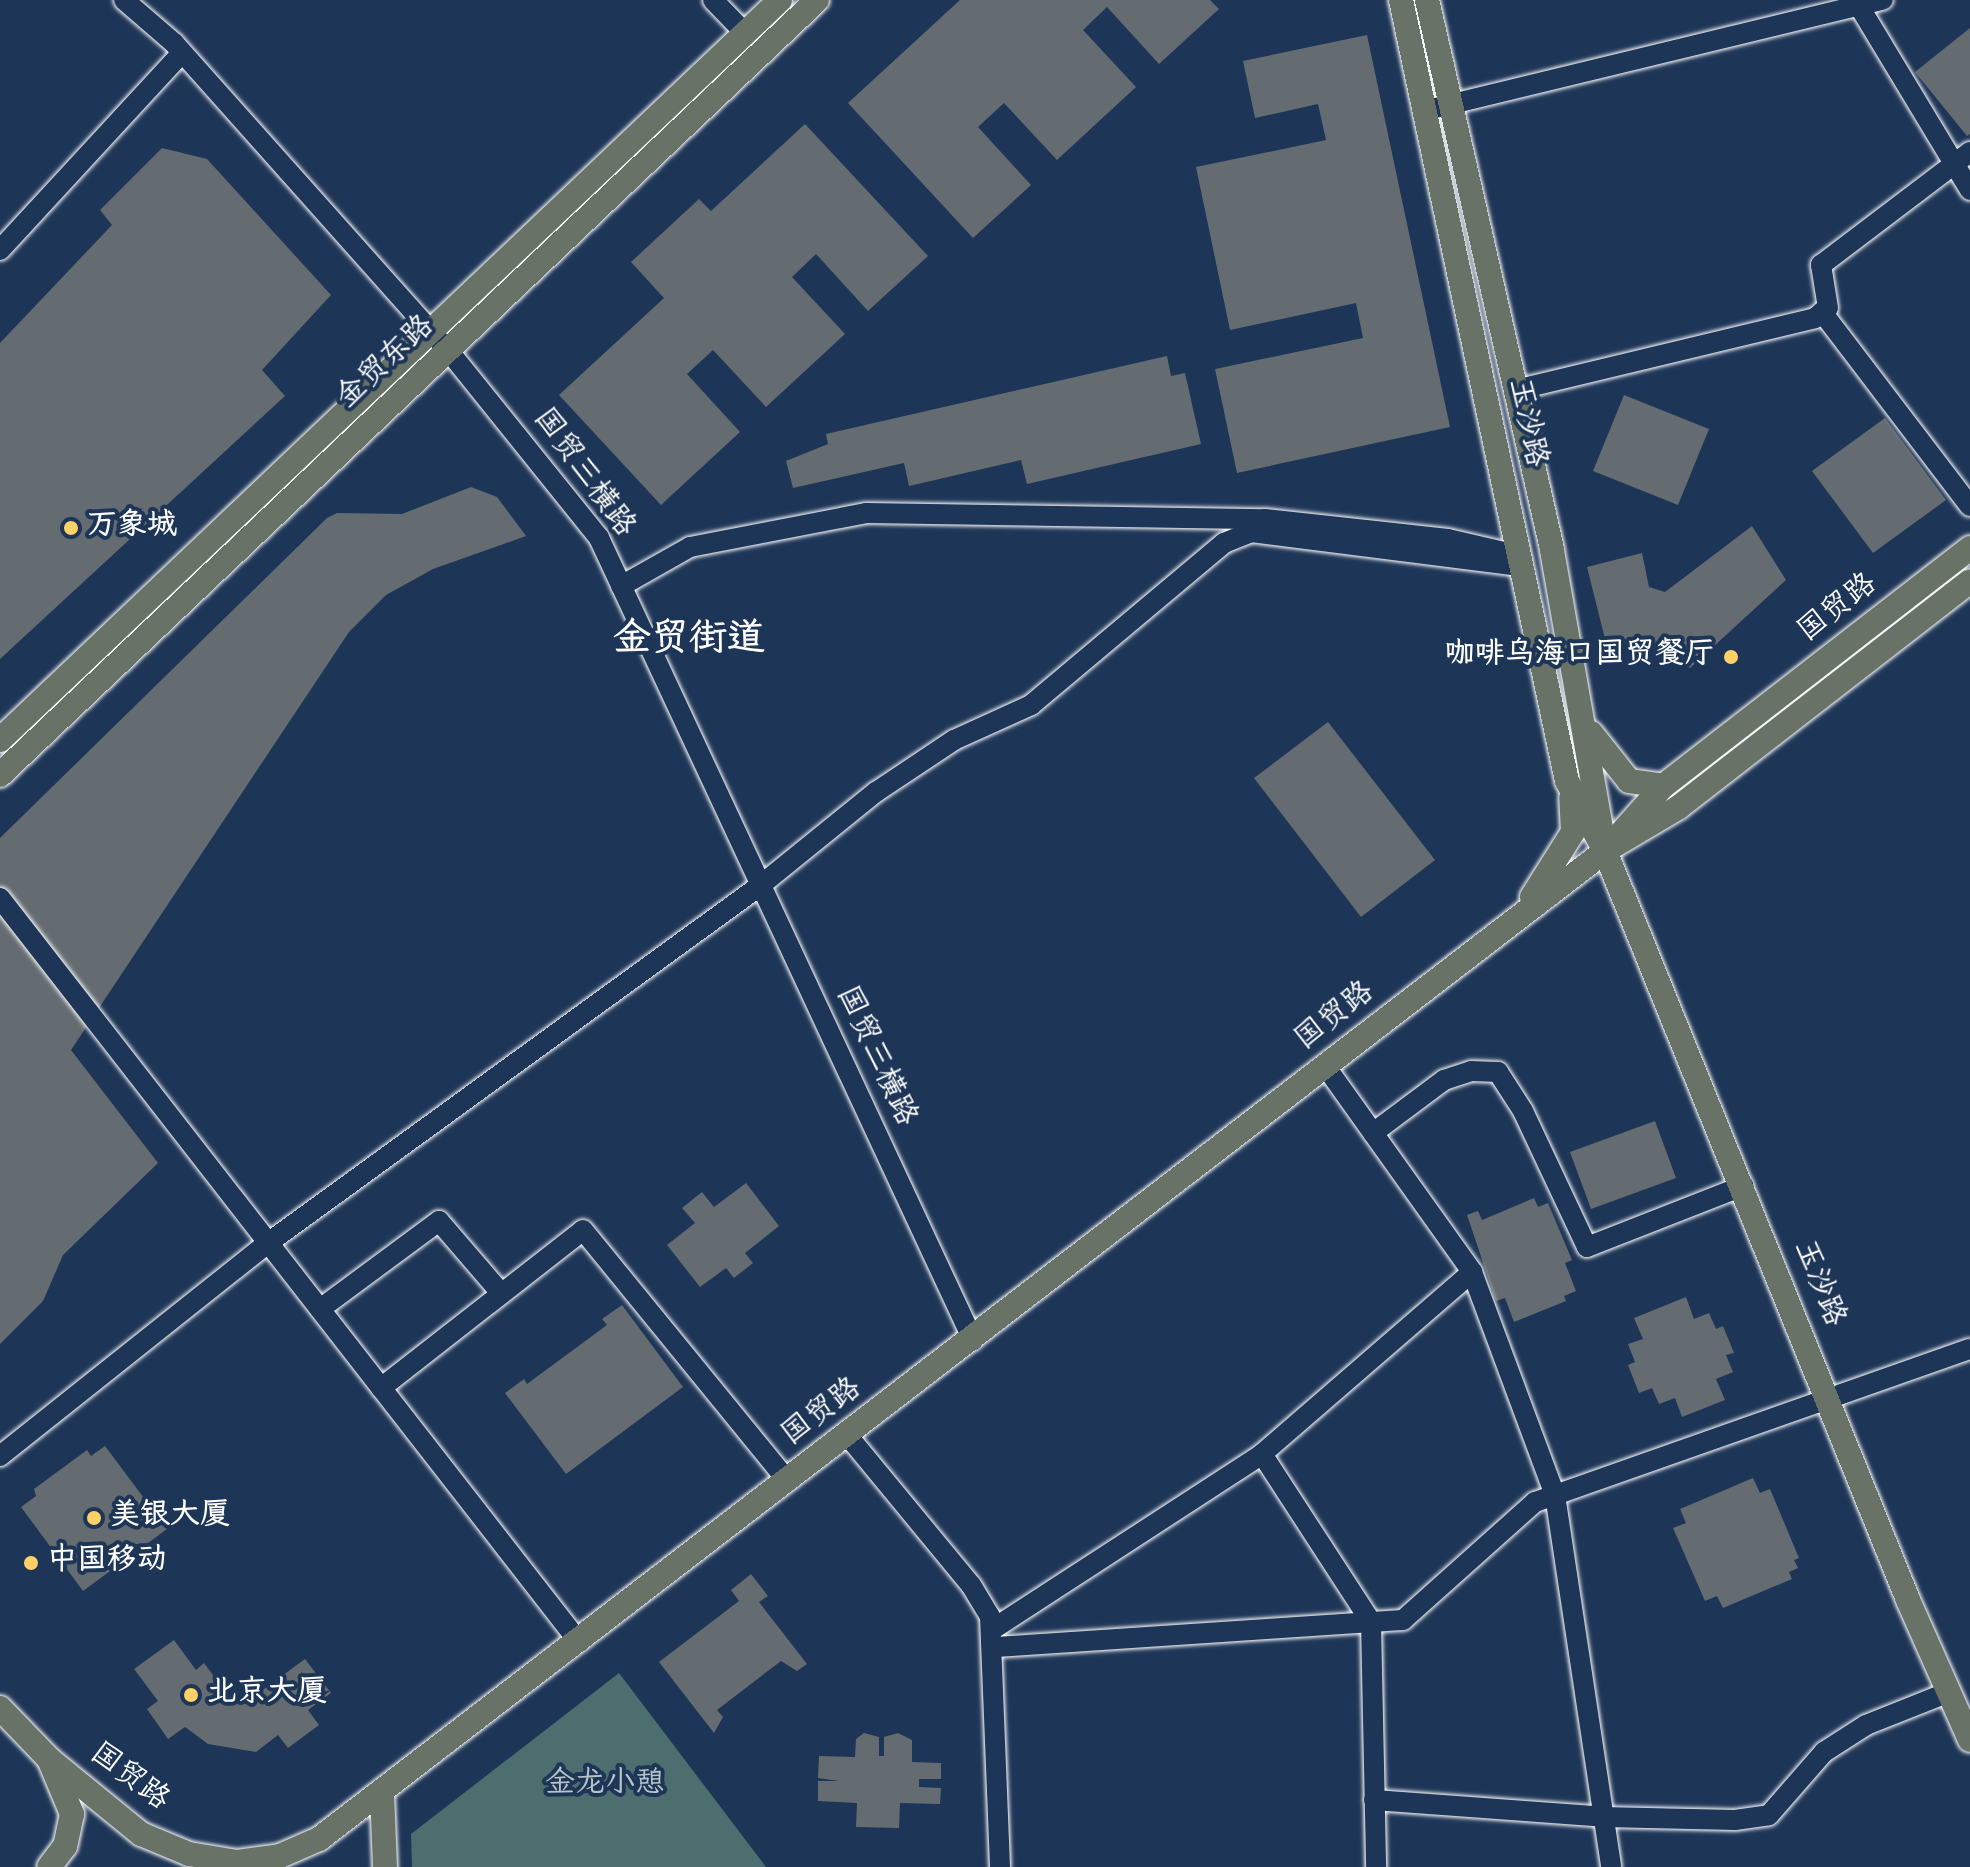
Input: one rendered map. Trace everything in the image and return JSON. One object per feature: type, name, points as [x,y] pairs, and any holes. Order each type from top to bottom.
[{"type":"main road","name":"金贸东路","points":[[0,740],[780,0]]},
{"type":"main road","name":"金贸东路","points":[[0,775],[817,0]]},
{"type":"main road","name":"玉沙路","points":[[1401,0],[1438,107],[1552,549],[1605,851]]},
{"type":"main road","name":"玉沙路","points":[[1427,0],[1438,107],[1521,561],[1567,781],[1628,901],[1828,1399],[1970,1740]]},
{"type":"main road","name":"国贸路","points":[[1605,851],[1663,786],[1970,548]]},
{"type":"main road","name":"国贸路","points":[[49,1759],[141,1834],[189,1854],[237,1862],[280,1856],[319,1839],[973,1340],[1605,851],[1679,807],[1970,581]]},
{"type":"main road","points":[[1583,718],[1617,772],[1639,786],[1663,786]]},
{"type":"main road","points":[[1513,922],[1549,875],[1573,832],[1575,814],[1567,781]]},
{"type":"main road","points":[[1628,901],[1622,874],[1626,858],[1679,807]]},
{"type":"main road","points":[[0,1708],[49,1759],[72,1814],[65,1846],[49,1867]]},
{"type":"main road","points":[[382,1792],[385,1867]]},
{"type":"street","name":"国贸三横路","points":[[124,0],[182,53],[448,350],[599,538],[973,1340]]},
{"type":"street","points":[[713,0],[745,33]]},
{"type":"street","points":[[1438,107],[1883,0]]},
{"type":"street","points":[[1859,6],[1970,190]]},
{"type":"street","points":[[0,250],[182,53]]},
{"type":"street","points":[[1524,388],[1815,318],[1828,308],[1821,265],[1970,152]]},
{"type":"street","points":[[1822,312],[1970,506]]},
{"type":"street","points":[[621,586],[690,547],[866,513],[1265,519],[1448,539],[1521,561]]},
{"type":"street","points":[[0,1456],[268,1243],[761,885],[876,792],[954,740],[1031,705],[1224,543],[1251,532],[1521,561]]},
{"type":"street","points":[[0,898],[579,1642]]},
{"type":"street","points":[[1326,1067],[1472,1272],[1555,1495],[1611,1867]]},
{"type":"street","points":[[1373,1133],[1444,1080],[1471,1071],[1498,1072],[1523,1111],[1587,1247],[1743,1186]]},
{"type":"street","points":[[320,1309],[439,1221],[501,1293]]},
{"type":"street","points":[[381,1388],[583,1230],[788,1481]]},
{"type":"street","points":[[994,1638],[1262,1454],[1472,1272]]},
{"type":"street","points":[[994,1638],[1403,1620],[1535,1502],[1970,1349]]},
{"type":"street","points":[[848,1436],[971,1585],[994,1638],[1000,1867]]},
{"type":"street","points":[[1262,1454],[1371,1622],[1376,1867]]},
{"type":"street","points":[[1374,1800],[1603,1817],[1735,1820],[1769,1815],[1824,1752],[1866,1725],[1949,1692]]},
{"type":"green space","name":"金龙小憩","points":[[619,1673],[766,1867],[412,1867],[411,1834]]},
{"type":"building","points":[[960,0],[1210,0],[1219,9],[1159,64],[1107,7],[1083,30],[1136,87],[1057,160],[1004,103],[978,127],[1031,185],[973,238],[848,103]]},
{"type":"building","points":[[1970,28],[1970,134],[1967,136],[1915,72]]},
{"type":"building","points":[[1367,35],[1450,427],[1237,473],[1215,369],[1363,338],[1356,303],[1230,330],[1196,167],[1326,140],[1318,104],[1255,118],[1243,61]]},
{"type":"building","points":[[805,124],[928,256],[868,311],[816,254],[792,277],[845,334],[766,407],[713,350],[687,374],[740,432],[661,505],[559,395],[664,298],[631,262],[699,199],[711,211]]},
{"type":"building","name":"万象城","points":[[162,148],[207,159],[331,295],[262,370],[285,396],[0,659],[0,343],[112,225],[100,210]]},
{"type":"building","points":[[1167,356],[1171,376],[1185,373],[1201,444],[1027,484],[1021,460],[909,486],[904,463],[793,488],[786,461],[828,444],[826,434]]},
{"type":"building","points":[[1624,395],[1709,429],[1678,505],[1593,471]]},
{"type":"building","points":[[1885,418],[1946,500],[1873,553],[1812,471]]},
{"type":"building","points":[[471,487],[497,497],[526,536],[433,569],[386,595],[349,632],[71,1050],[158,1163],[63,1255],[43,1301],[0,1344],[0,838],[327,518],[337,513],[402,514]]},
{"type":"building","points":[[1752,526],[1786,580],[1690,668],[1662,651],[1605,639],[1587,567],[1642,553],[1649,587],[1665,592]]},
{"type":"building","points":[[1328,722],[1435,860],[1361,917],[1254,778]]},
{"type":"building","points":[[1655,1121],[1676,1178],[1591,1209],[1570,1152]]},
{"type":"building","points":[[746,1183],[779,1226],[745,1253],[753,1263],[734,1278],[726,1268],[700,1287],[667,1245],[695,1223],[682,1208],[702,1192],[714,1207]]},
{"type":"building","points":[[1534,1198],[1538,1207],[1548,1203],[1572,1260],[1565,1263],[1576,1291],[1564,1296],[1566,1301],[1514,1322],[1505,1298],[1496,1301],[1467,1215],[1478,1211],[1482,1220]]},
{"type":"building","points":[[1686,1297],[1694,1319],[1709,1313],[1716,1329],[1723,1326],[1734,1353],[1726,1355],[1733,1372],[1716,1379],[1725,1400],[1682,1417],[1675,1398],[1659,1404],[1652,1388],[1639,1393],[1628,1365],[1635,1362],[1628,1344],[1643,1339],[1634,1318]]},
{"type":"building","points":[[622,1305],[683,1387],[566,1474],[505,1393],[524,1379],[527,1384],[607,1325],[602,1319]]},
{"type":"building","name":"美银大厦","points":[[105,1446],[167,1529],[83,1591],[21,1507],[36,1496],[34,1489],[87,1450],[91,1456]]},
{"type":"building","points":[[1753,1478],[1760,1493],[1770,1489],[1799,1558],[1794,1560],[1798,1568],[1789,1572],[1792,1579],[1723,1608],[1717,1596],[1705,1601],[1673,1528],[1686,1523],[1680,1509]]},
{"type":"building","points":[[751,1574],[768,1596],[759,1602],[807,1664],[797,1671],[781,1661],[717,1710],[723,1717],[714,1733],[659,1662],[739,1601],[731,1590]]},
{"type":"building","name":"北京大厦","points":[[174,1640],[196,1670],[204,1663],[230,1698],[239,1700],[252,1698],[305,1659],[331,1693],[308,1710],[319,1725],[288,1748],[278,1735],[256,1752],[208,1744],[185,1727],[168,1739],[147,1709],[158,1701],[134,1669]]},
{"type":"building","points":[[864,1733],[879,1737],[879,1756],[884,1756],[884,1737],[898,1733],[912,1740],[912,1762],[941,1763],[941,1779],[919,1779],[919,1787],[941,1788],[940,1804],[900,1803],[899,1828],[856,1827],[857,1803],[818,1801],[818,1781],[839,1781],[818,1778],[819,1756],[855,1757],[856,1739]]},
{"type":"place","name":"万象城","points":[[71,528]]},
{"type":"place","name":"咖啡乌海口国贸餐厅","points":[[1731,657]]},
{"type":"place","name":"美银大厦","points":[[94,1518]]},
{"type":"place","name":"中国移动","points":[[31,1563]]},
{"type":"place","name":"北京大厦","points":[[191,1695]]},
{"type":"district","name":"金贸街道","points":[[689,642]]}]
